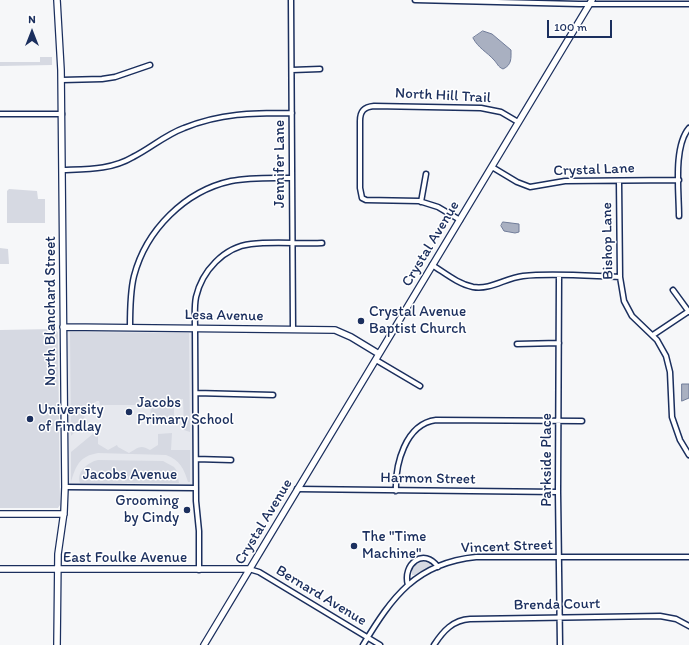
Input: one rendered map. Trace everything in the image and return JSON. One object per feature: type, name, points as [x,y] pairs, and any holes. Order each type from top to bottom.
[{"type":"street","name":"North Blanchard Street","points":[[57,0],[62,80],[65,487],[64,514],[59,544],[57,645]]},
{"type":"street","name":"Jennifer Lane","points":[[291,0],[292,329]]},
{"type":"street","points":[[415,0],[689,4]]},
{"type":"street","name":"Crystal Avenue","points":[[204,645],[590,2]]},
{"type":"street","points":[[62,80],[102,79],[115,77],[150,64]]},
{"type":"street","points":[[292,70],[320,69]]},
{"type":"street","name":"North Hill Trail","points":[[421,202],[366,200],[362,198],[360,188],[360,121],[361,112],[365,108],[391,105],[481,108],[500,112],[518,122]]},
{"type":"street","points":[[62,170],[95,169],[114,166],[135,157],[156,142],[174,132],[221,116],[257,113],[292,113]]},
{"type":"street","points":[[0,114],[62,114]]},
{"type":"street","points":[[679,216],[680,147],[684,135],[689,128]]},
{"type":"street","name":"Crystal Lane","points":[[492,167],[517,182],[530,186],[565,181],[679,180]]},
{"type":"street","points":[[426,174],[421,202],[438,207],[460,220]]},
{"type":"street","points":[[130,327],[131,289],[138,264],[149,240],[171,213],[193,196],[218,184],[244,179],[292,178]]},
{"type":"street","name":"Bishop Lane","points":[[619,181],[620,277],[624,301],[627,309],[635,319],[653,335]]},
{"type":"street","points":[[200,570],[199,531],[196,505],[195,303],[198,291],[206,274],[219,259],[229,252],[245,245],[257,243],[322,243]]},
{"type":"street","points":[[432,266],[461,283],[480,288],[492,286],[514,277],[523,276],[620,277]]},
{"type":"street","name":"Parkside Place","points":[[559,276],[558,492],[560,645]]},
{"type":"street","points":[[673,290],[689,312],[653,335],[663,348],[669,362],[672,417],[680,440],[689,455]]},
{"type":"street","name":"Lesa Avenue","points":[[63,327],[338,330],[379,354]]},
{"type":"street","points":[[517,344],[559,344]]},
{"type":"street","points":[[376,360],[420,386]]},
{"type":"street","points":[[196,393],[272,395]]},
{"type":"street","points":[[396,491],[397,466],[409,440],[415,431],[423,424],[436,420],[582,421]]},
{"type":"street","points":[[196,459],[231,460]]},
{"type":"street","name":"Jacobs Avenue","points":[[65,487],[196,488]]},
{"type":"street","name":"Harmon Street","points":[[297,489],[558,492]]},
{"type":"street","points":[[0,514],[64,514]]},
{"type":"street","name":"Vincent Street","points":[[363,645],[389,605],[408,585],[424,574],[438,567],[458,560],[476,557],[689,557]]},
{"type":"street","points":[[408,585],[406,577],[408,568],[416,560],[429,558],[433,560],[438,567]]},
{"type":"street","name":"East Foulke Avenue","points":[[0,569],[249,569]]},
{"type":"street","name":"Bernard Avenue","points":[[249,569],[259,572],[380,645]]},
{"type":"street","name":"Brenda Court","points":[[434,645],[446,630],[452,625],[465,619],[660,616],[676,619],[689,626]]},
{"type":"shaded area","points":[[40,57],[52,57],[52,65],[0,66],[0,62],[40,62]]},
{"type":"shaded area","points":[[9,189],[37,191],[38,199],[45,199],[45,223],[7,223],[7,191]]},
{"type":"shaded area","points":[[0,248],[8,249],[9,264],[0,264]]},
{"type":"shaded area","name":"Jacobs Primary School","points":[[63,327],[195,328],[196,488],[65,487]]},
{"type":"shaded area","name":"University of Findlay","points":[[54,329],[58,332],[60,505],[58,508],[0,508],[0,330]]},
{"type":"shaded area","points":[[70,332],[189,333],[190,432],[184,430],[183,399],[174,400],[174,424],[162,424],[162,420],[166,420],[166,417],[154,416],[153,419],[150,420],[151,405],[100,405],[99,401],[97,401],[85,408],[84,422],[71,436]]},
{"type":"shaded area","points":[[94,433],[98,436],[98,444],[108,450],[117,445],[129,453],[141,447],[150,450],[158,445],[158,434],[172,433],[171,450],[190,450],[190,482],[188,482],[183,469],[178,462],[166,455],[98,453],[87,456],[80,462],[71,482],[71,452]]},
{"type":"shaded area","points":[[98,460],[163,461],[174,467],[177,471],[179,483],[80,483],[79,479],[81,471],[90,463]]},
{"type":"shaded area","points":[[422,561],[430,563],[431,566],[415,575],[412,575],[412,570],[415,565]]},
{"type":"water","points":[[483,31],[492,34],[511,50],[510,61],[503,69],[480,47],[473,38]]},
{"type":"water","points":[[503,222],[519,224],[519,232],[515,233],[504,231],[501,226]]},
{"type":"water","points":[[682,384],[689,384],[689,398],[682,401]]},
{"type":"place","name":"Crystal Avenue Baptist Church","points":[[361,321]]},
{"type":"place","name":"Jacobs Primary School","points":[[129,412]]},
{"type":"place","name":"University of Findlay","points":[[30,419]]},
{"type":"place","name":"Grooming by Cindy","points":[[187,510]]},
{"type":"place","name":"The \"Time Machine\"","points":[[354,546]]}]
